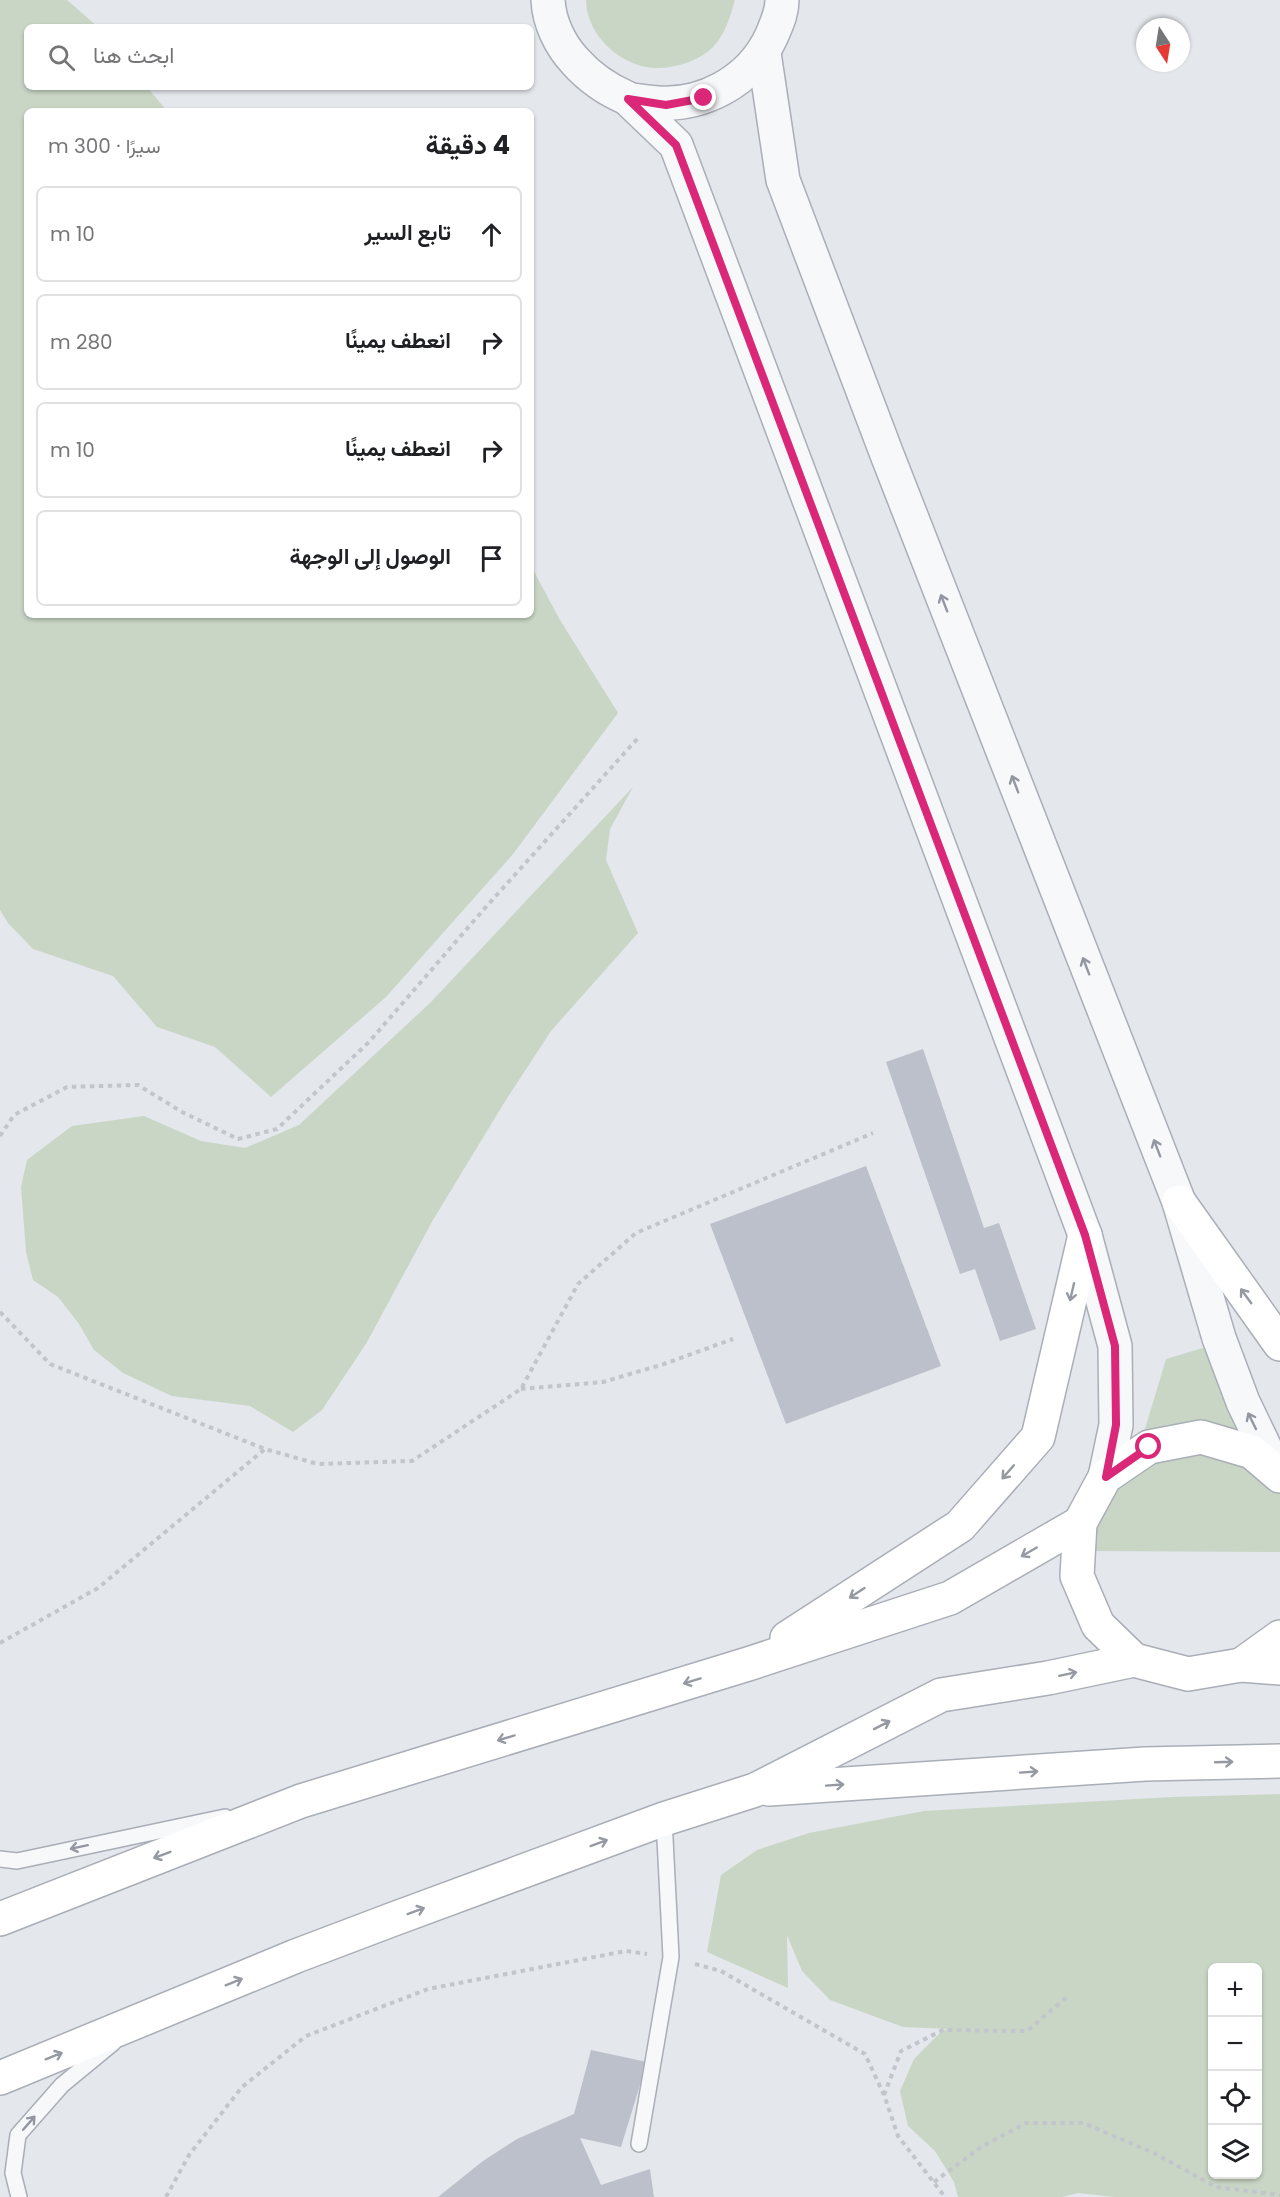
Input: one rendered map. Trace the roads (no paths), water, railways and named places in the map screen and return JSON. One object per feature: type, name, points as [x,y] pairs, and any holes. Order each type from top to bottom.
[{"type":"main road","points":[[1179,1202],[1280,1344]]},
{"type":"main road","points":[[748,1664],[960,1526],[1038,1437],[1085,1235]]},
{"type":"main road","points":[[1134,1660],[1098,1625],[1077,1576],[1080,1523],[1106,1477],[1149,1447],[1201,1437],[1252,1452],[1279,1475]]},
{"type":"main road","points":[[0,1919],[301,1801],[748,1664],[950,1598],[1080,1523]]},
{"type":"main road","points":[[1241,1665],[1280,1637]]},
{"type":"main road","points":[[0,2078],[348,1936],[664,1819],[755,1790],[941,1695],[1048,1678],[1134,1660],[1188,1674],[1241,1665],[1280,1668]]},
{"type":"main road","points":[[755,1790],[1145,1764],[1280,1761]]},
{"type":"street","points":[[548,0],[548,13],[564,50],[592,80],[628,99],[676,145],[1085,1235],[1115,1346],[1116,1425],[1106,1477]]},
{"type":"street","points":[[628,99],[666,105],[704,98],[738,80],[764,53],[782,10],[782,0]]},
{"type":"street","points":[[764,53],[783,180],[881,441],[1179,1202],[1223,1349],[1243,1402],[1279,1475]]},
{"type":"lane","points":[[0,1859],[17,1861],[301,1801]]},
{"type":"lane","points":[[639,2144],[671,1957],[664,1819]]},
{"type":"lane","points":[[19,2197],[14,2173],[18,2135],[62,2085],[140,2021]]}]
